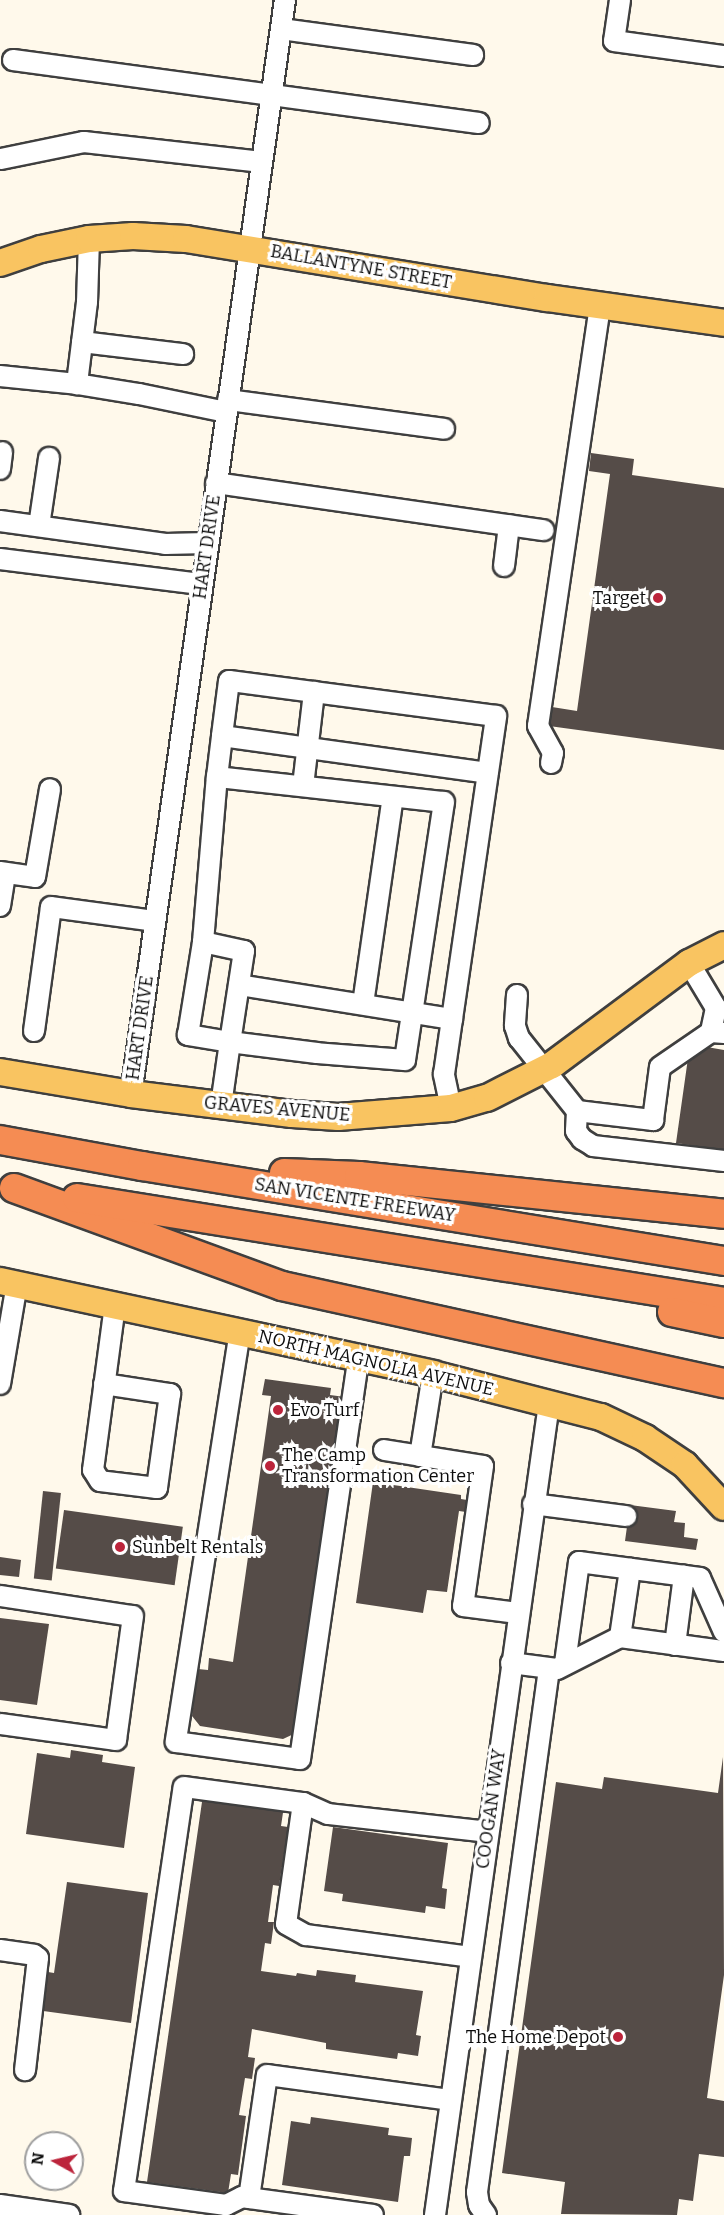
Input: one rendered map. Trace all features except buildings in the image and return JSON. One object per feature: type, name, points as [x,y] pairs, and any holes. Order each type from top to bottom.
[{"type":"highway","name":"SAN VICENTE FREEWAY","points":[[0,1140],[142,1166],[720,1259]]},
{"type":"highway","points":[[142,1166],[359,1176],[724,1214]]},
{"type":"highway","points":[[7,1186],[724,1302]]},
{"type":"highway","points":[[7,1186],[282,1286],[724,1383]]},
{"type":"highway","points":[[366,1244],[724,1323]]},
{"type":"main road","name":"BALLANTYNE STREET","points":[[0,263],[41,249],[89,239],[144,237],[250,248],[547,298],[724,323]]},
{"type":"main road","name":"GRAVES AVENUE","points":[[0,1072],[131,1094],[338,1117],[451,1108],[487,1098],[543,1069],[689,963],[724,945]]},
{"type":"main road","name":"NORTH MAGNOLIA AVENUE","points":[[9,1282],[433,1374],[601,1417],[645,1438],[685,1465],[724,1507]]},
{"type":"street","name":"HART DRIVE","points":[[131,1094],[285,0]]},
{"type":"street","points":[[620,0],[614,41],[724,56]]},
{"type":"street","points":[[280,29],[473,55]]},
{"type":"street","points":[[13,60],[479,123]]},
{"type":"street","points":[[1,159],[84,142],[262,162]]},
{"type":"street","points":[[77,384],[87,302],[89,239]]},
{"type":"street","points":[[551,764],[553,753],[538,726],[600,305]]},
{"type":"street","points":[[82,342],[183,354]]},
{"type":"street","points":[[0,376],[77,384],[227,406],[444,429]]},
{"type":"street","points":[[39,526],[49,459]]},
{"type":"street","points":[[216,483],[544,530]]},
{"type":"street","points":[[0,521],[165,544],[207,543]]},
{"type":"street","points":[[504,566],[509,525]]},
{"type":"street","points":[[0,559],[202,584]]},
{"type":"street","points":[[218,777],[444,802],[405,1060],[317,1053],[188,1035],[203,942],[218,777],[222,736],[230,681],[496,716],[444,1074],[451,1108]]},
{"type":"street","points":[[303,786],[314,692]]},
{"type":"street","points":[[222,736],[487,773]]},
{"type":"street","points":[[0,906],[3,872],[35,877],[50,789]]},
{"type":"street","points":[[363,1005],[393,796]]},
{"type":"street","points":[[34,1030],[51,906],[156,921]]},
{"type":"street","points":[[203,942],[244,951],[221,1105]]},
{"type":"street","points":[[577,1111],[653,1120],[660,1067],[718,1033],[716,1008],[689,963]]},
{"type":"street","points":[[239,985],[452,1019]]},
{"type":"street","points":[[517,995],[515,1026],[519,1038],[577,1111],[576,1131],[582,1139],[593,1146],[724,1161]]},
{"type":"street","points":[[0,1382],[9,1282]]},
{"type":"street","points":[[104,1384],[170,1394],[157,1488],[100,1481],[93,1470],[104,1384],[115,1305]]},
{"type":"street","points":[[240,1331],[176,1742],[300,1760],[359,1358]]},
{"type":"street","points":[[420,1456],[433,1374]]},
{"type":"street","name":"COOGAN WAY","points":[[435,2215],[533,1504],[549,1404]]},
{"type":"street","points":[[384,1450],[483,1466],[463,1606],[518,1614]]},
{"type":"street","points":[[533,1504],[626,1516]]},
{"type":"street","points":[[486,2215],[479,2205],[477,2192],[557,1666],[579,1562],[700,1578],[724,1632]]},
{"type":"street","points":[[620,1637],[630,1569]]},
{"type":"street","points":[[675,1645],[684,1576]]},
{"type":"street","points":[[0,1596],[133,1616],[116,1740],[0,1724]]},
{"type":"street","points":[[511,1663],[557,1666],[620,1637],[724,1652]]},
{"type":"street","points":[[373,2215],[243,2197],[226,2205],[124,2191],[184,1787],[303,1803],[328,1814],[488,1832]]},
{"type":"street","points":[[303,1803],[286,1924],[306,1935],[470,1957]]},
{"type":"street","points":[[0,1950],[34,1954],[38,1958],[25,2070]]},
{"type":"street","points":[[249,2198],[267,2075],[450,2100]]},
{"type":"street","points":[[0,2205],[69,2215]]},
{"type":"place","name":"Target","points":[[658,598]]},
{"type":"place","name":"Evo Turf","points":[[278,1410]]},
{"type":"place","name":"The Camp Transformation Center","points":[[270,1466]]},
{"type":"place","name":"Sunbelt Rentals","points":[[120,1547]]},
{"type":"place","name":"The Home Depot","points":[[618,2037]]}]
